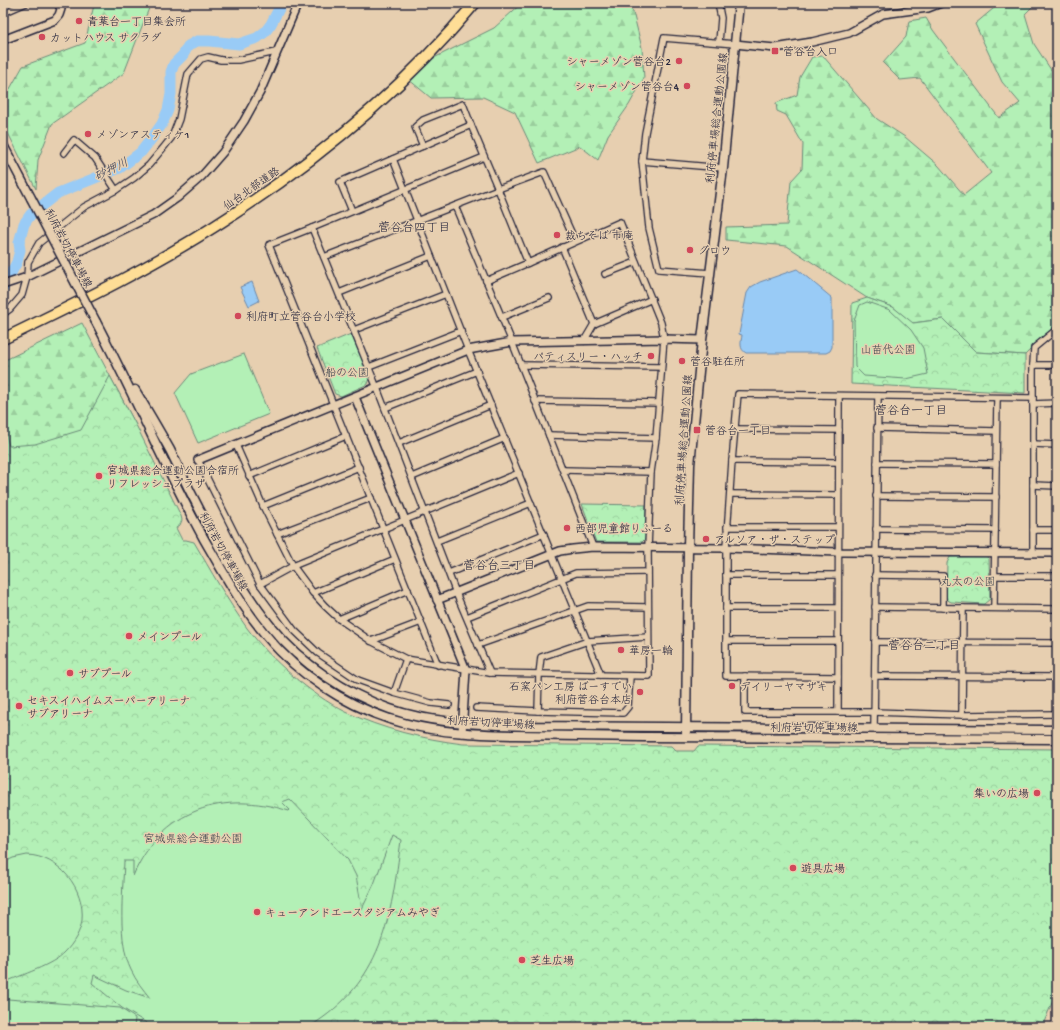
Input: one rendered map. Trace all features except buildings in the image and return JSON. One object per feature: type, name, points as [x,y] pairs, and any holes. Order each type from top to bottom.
[{"type":"highway","name":"仙台北部道路","points":[[3,339],[71,307],[185,245],[229,218],[276,186],[355,124],[438,44],[475,3]]},
{"type":"main road","name":"利府停車場総合運動公園線","points":[[686,737],[690,465],[702,340],[739,3]]},
{"type":"main road","name":"利府岩切停車場線","points":[[3,145],[116,361],[190,514],[228,583],[244,608],[264,634],[303,672],[332,693],[381,717],[408,725],[462,733],[575,736],[1057,739]]},
{"type":"main road","name":"利府岩切停車場線","points":[[116,361],[130,380],[170,451],[234,573],[260,612],[281,638],[313,668],[360,697],[391,710],[430,719],[462,724],[524,726],[1057,730]]},
{"type":"street","points":[[3,13],[26,3]]},
{"type":"street","points":[[3,40],[55,20],[59,15],[60,9],[58,3]]},
{"type":"street","points":[[3,285],[24,278],[152,215],[176,198],[202,176],[223,152],[244,122],[260,92],[298,3]]},
{"type":"street","points":[[718,3],[720,18],[719,42]]},
{"type":"street","points":[[710,273],[659,268],[649,228],[642,161],[645,133],[664,38],[775,48],[812,42],[849,33],[884,14],[928,8],[941,3]]},
{"type":"street","points":[[3,314],[10,309],[22,295],[28,262],[39,243],[84,207],[116,190],[149,165],[172,137],[179,119],[188,74],[201,58],[208,57],[221,60],[238,60],[276,52]]},
{"type":"street","points":[[423,146],[415,127],[423,120],[463,104],[528,263]]},
{"type":"street","points":[[352,211],[340,182],[471,125]]},
{"type":"street","points":[[64,153],[74,140],[95,158],[116,190]]},
{"type":"street","points":[[438,665],[269,245],[484,157]]},
{"type":"street","points":[[393,159],[468,350],[601,675]]},
{"type":"street","points":[[642,161],[722,168]]},
{"type":"street","points":[[324,257],[544,172],[575,241]]},
{"type":"street","points":[[455,206],[564,470],[593,547]]},
{"type":"street","points":[[236,445],[263,506],[293,566],[313,593],[339,619],[371,641],[406,659],[466,670],[490,673],[649,676],[648,548],[651,472],[656,438],[664,339],[661,323],[652,299],[620,222],[486,281]]},
{"type":"street","points":[[312,228],[369,367],[456,593],[490,673]]},
{"type":"street","points":[[562,247],[594,324]]},
{"type":"street","points":[[339,293],[431,256]]},
{"type":"street","points":[[605,274],[636,262]]},
{"type":"street","points":[[354,330],[446,294]]},
{"type":"street","points":[[502,317],[549,298]]},
{"type":"street","points":[[584,341],[594,324],[652,299]]},
{"type":"street","points":[[1033,553],[1034,348],[1057,329]]},
{"type":"street","points":[[369,367],[461,331]]},
{"type":"street","points":[[449,705],[430,703],[394,693],[358,680],[318,653],[294,630],[260,584],[198,460],[468,350],[512,342],[664,339],[702,340]]},
{"type":"street","points":[[521,365],[662,367]]},
{"type":"street","points":[[1033,365],[1057,365]]},
{"type":"street","points":[[385,408],[477,371]]},
{"type":"street","points":[[838,677],[726,676],[726,548],[738,394],[997,398],[1057,403]]},
{"type":"street","points":[[838,712],[839,396]]},
{"type":"street","points":[[874,729],[878,396]]},
{"type":"street","points":[[355,397],[466,670],[462,733]]},
{"type":"street","points":[[994,608],[997,398]]},
{"type":"street","points":[[535,401],[659,403]]},
{"type":"street","points":[[398,443],[491,405]]},
{"type":"street","points":[[877,428],[996,431]]},
{"type":"street","points":[[735,429],[839,430]]},
{"type":"street","points":[[549,435],[656,438]]},
{"type":"street","points":[[249,476],[346,436]]},
{"type":"street","points":[[412,477],[505,438]]},
{"type":"street","points":[[1033,444],[1057,445]]},
{"type":"street","points":[[732,461],[838,462]]},
{"type":"street","points":[[877,463],[996,464]]},
{"type":"street","points":[[263,506],[359,467]]},
{"type":"street","points":[[564,470],[651,472]]},
{"type":"street","points":[[260,584],[293,566],[404,519],[519,473]]},
{"type":"street","points":[[1033,485],[1057,486]]},
{"type":"street","points":[[730,494],[838,495]]},
{"type":"street","points":[[876,496],[996,497]]},
{"type":"street","points":[[277,534],[371,498]]},
{"type":"street","points":[[437,541],[531,503]]},
{"type":"street","points":[[727,527],[838,527]]},
{"type":"street","points":[[876,529],[995,530]]},
{"type":"street","points":[[1033,530],[1057,530]]},
{"type":"street","points":[[449,572],[544,534]]},
{"type":"street","points":[[437,600],[552,554],[573,549],[593,547],[726,548],[838,552],[1057,553]]},
{"type":"street","points":[[313,593],[395,559]]},
{"type":"street","points":[[467,617],[562,577],[576,573],[648,572]]},
{"type":"street","points":[[726,575],[838,575]]},
{"type":"street","points":[[875,575],[943,576],[943,608]]},
{"type":"street","points":[[994,576],[1057,576]]},
{"type":"street","points":[[339,619],[408,590]]},
{"type":"street","points":[[478,645],[588,606],[648,607]]},
{"type":"street","points":[[875,607],[1057,609]]},
{"type":"street","points":[[726,608],[838,608]]},
{"type":"street","points":[[962,715],[963,608]]},
{"type":"street","points":[[371,641],[420,622]]},
{"type":"street","points":[[538,711],[541,658],[588,641],[648,637]]},
{"type":"street","points":[[726,641],[838,641]]},
{"type":"street","points":[[875,642],[1057,643]]},
{"type":"street","points":[[394,693],[406,659]]},
{"type":"street","points":[[476,708],[623,713],[628,707],[630,676]]},
{"type":"street","points":[[745,676],[745,712],[874,712],[962,715],[1057,714]]},
{"type":"street","points":[[875,676],[1057,677]]},
{"type":"green space","points":[[96,3],[151,3],[124,73],[52,124],[38,160],[36,189],[3,123],[3,101],[23,66],[85,43],[94,5]]},
{"type":"green space","points":[[522,3],[627,3],[633,12],[642,48],[644,78],[629,105],[608,135],[598,160],[580,146],[539,163],[515,112],[483,97],[431,98],[402,74],[494,28]]},
{"type":"green space","points":[[1000,3],[1036,3],[1025,14],[1034,44],[1057,79],[1057,324],[1025,355],[976,352],[943,319],[912,323],[893,307],[867,298],[787,246],[726,240],[726,227],[787,225],[791,181],[802,169],[803,144],[786,115],[777,111],[776,103],[797,95],[800,77],[812,57],[823,56],[877,119],[905,137],[938,165],[964,195],[991,173],[920,78],[900,80],[883,63],[906,37],[909,21],[926,18],[933,30],[999,118],[1020,103],[1002,82],[975,24]]},
{"type":"green space","name":"山苗代公園","points":[[867,298],[893,307],[913,323],[943,319],[976,352],[1025,355],[1025,393],[851,384],[852,303]]},
{"type":"green space","points":[[867,302],[890,310],[911,330],[923,348],[928,374],[906,379],[864,376],[855,367],[854,321],[860,305]]},
{"type":"green space","points":[[82,323],[136,425],[3,483],[3,361]]},
{"type":"green space","name":"船の公園","points":[[351,334],[370,378],[368,384],[341,396],[335,394],[317,348]]},
{"type":"green space","points":[[244,354],[269,414],[198,443],[175,393],[191,374]]},
{"type":"green space","name":"宮城県総合運動公園","points":[[110,376],[181,516],[182,520],[180,525],[176,528],[182,540],[194,542],[219,585],[247,628],[279,664],[305,686],[332,705],[360,718],[403,732],[463,744],[671,746],[676,751],[694,751],[698,746],[1057,749],[1057,991],[1042,1027],[3,1027],[3,422],[9,446],[35,444],[81,430]]},
{"type":"green space","points":[[582,504],[646,505],[645,539],[642,542],[596,542]]},
{"type":"green space","name":"丸太の公園","points":[[985,556],[989,558],[990,599],[984,604],[951,602],[946,599],[947,563],[950,557]]},
{"type":"green space","name":"キューアンドエースタジアムみやぎ","points":[[290,799],[348,860],[356,876],[362,909],[374,884],[392,835],[401,840],[393,896],[387,922],[379,946],[368,969],[353,990],[334,1009],[309,1027],[153,1027],[122,1008],[92,983],[94,975],[126,990],[150,998],[131,970],[124,946],[122,931],[122,902],[124,861],[133,861],[133,876],[145,853],[160,835],[178,820],[197,810],[218,805],[241,803],[265,805],[289,811],[290,810],[282,802]]},
{"type":"green space","points":[[27,855],[50,861],[68,876],[79,896],[82,908],[82,920],[74,941],[60,957],[3,983],[3,863],[13,858]]},
{"type":"green space","points":[[8,999],[120,1008],[135,1018],[134,1027],[3,1027],[3,1001]]},
{"type":"green space","points":[[398,1020],[399,1027],[334,1027]]},
{"type":"water","points":[[797,269],[832,298],[832,347],[830,351],[826,353],[746,353],[741,347],[742,335],[739,334],[747,293],[751,287],[760,282]]},
{"type":"water","points":[[252,282],[259,301],[249,306],[240,287]]},
{"type":"waterway","name":"砂押川","points":[[3,288],[17,262],[20,250],[19,243],[24,224],[31,214],[58,193],[120,168],[141,152],[152,138],[162,124],[168,110],[171,94],[171,72],[174,64],[183,55],[188,46],[197,41],[239,44],[257,38],[265,32],[271,24],[282,3]]},
{"type":"place","name":"青葉台一丁目集会所","points":[[79,21]]},
{"type":"place","name":"カットハウス サクラダ","points":[[42,37]]},
{"type":"place","name":"菅谷台入口","points":[[775,51]]},
{"type":"place","name":"シャーメゾン菅谷台2","points":[[679,61]]},
{"type":"place","name":"シャーメゾン菅谷台4","points":[[687,86]]},
{"type":"place","name":"メゾンアスティケ1","points":[[88,134]]},
{"type":"place","name":"裁ちそば 市庵","points":[[557,235]]},
{"type":"place","name":"グロウ","points":[[690,250]]},
{"type":"place","name":"利府町立菅谷台小学校","points":[[238,316]]},
{"type":"place","name":"パティスリー・ハッチ","points":[[651,356]]},
{"type":"place","name":"菅谷駐在所","points":[[682,361]]},
{"type":"place","name":"菅谷台一丁目","points":[[697,430]]},
{"type":"place","name":"宮城県総合運動公園合宿所 リフレッシュプラザ","points":[[99,476]]},
{"type":"place","name":"西部児童館りふーる","points":[[567,528]]},
{"type":"place","name":"アルソア・ザ・ステップ","points":[[706,539]]},
{"type":"place","name":"メインプール","points":[[129,636]]},
{"type":"place","name":"華房一輪","points":[[621,650]]},
{"type":"place","name":"サブプール","points":[[70,673]]},
{"type":"place","name":"デイリーヤマザキ","points":[[732,686]]},
{"type":"place","name":"石窯パン工房 ばーすでい 利府菅谷台本店","points":[[640,692]]},
{"type":"place","name":"セキスイハイムスーパーアリーナ サブアリーナ","points":[[19,706]]},
{"type":"place","name":"集いの広場","points":[[1037,793]]},
{"type":"place","name":"遊具広場","points":[[793,868]]},
{"type":"place","name":"キューアンドエースタジアムみやぎ","points":[[257,912]]},
{"type":"place","name":"芝生広場","points":[[522,960]]},
{"type":"district","name":"菅谷台四丁目","points":[[414,227]]},
{"type":"district","name":"菅谷台一丁目","points":[[911,410]]},
{"type":"district","name":"菅谷台三丁目","points":[[499,565]]},
{"type":"district","name":"菅谷台二丁目","points":[[924,645]]}]
